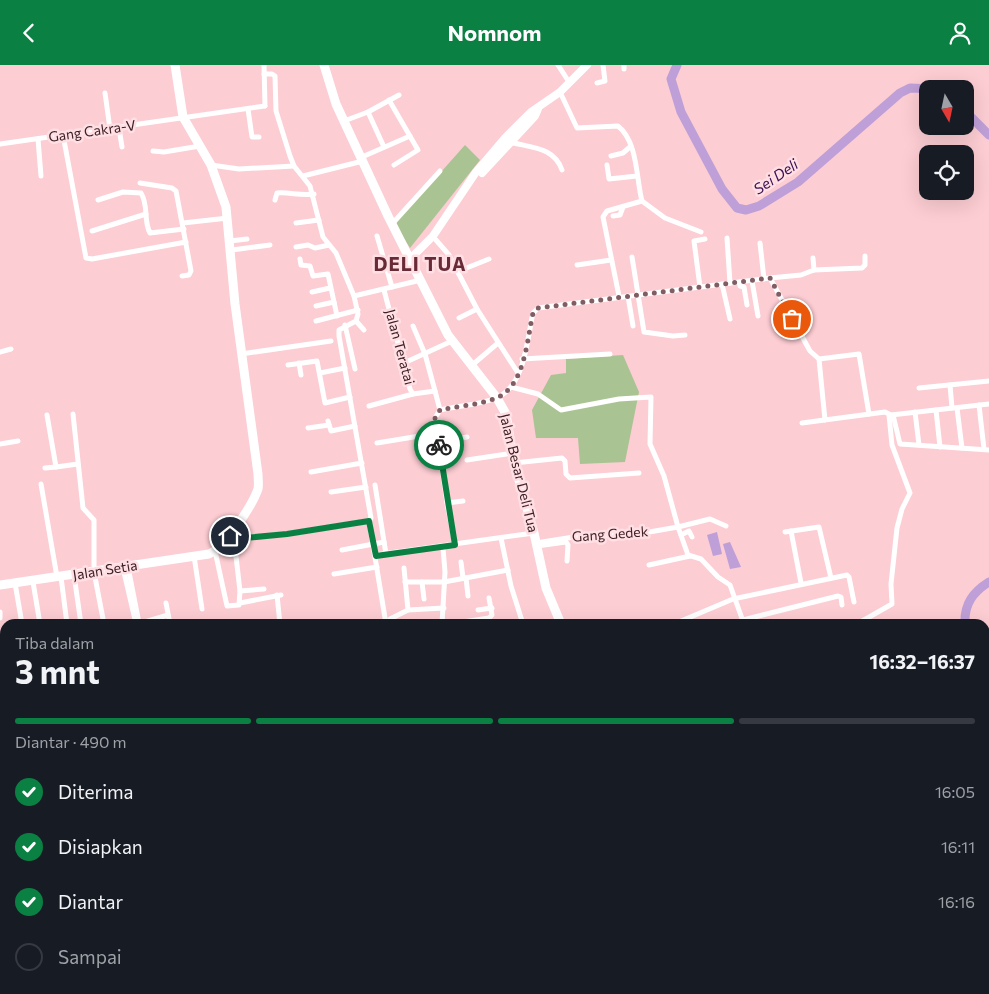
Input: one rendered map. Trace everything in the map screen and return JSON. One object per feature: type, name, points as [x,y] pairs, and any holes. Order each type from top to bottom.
[{"type":"main road","points":[[175,65],[184,117],[211,165],[221,188],[228,218],[241,354],[258,485],[232,537],[212,552]]},
{"type":"main road","name":"Jalan Besar Deli Tua","points":[[324,65],[330,91],[392,224],[452,341],[497,398],[509,424],[514,463],[534,533],[547,593],[559,619]]},
{"type":"main road","points":[[412,261],[433,236],[486,159],[531,112],[538,109],[560,92],[587,65]]},
{"type":"main road","points":[[412,261],[436,241],[480,176],[535,116],[538,109]]},
{"type":"main road","name":"Jalan Setia","points":[[0,585],[126,568],[194,557],[212,552]]},
{"type":"street","points":[[264,65],[265,107],[276,111]]},
{"type":"street","points":[[558,65],[569,82]]},
{"type":"street","points":[[597,83],[605,81],[603,65]]},
{"type":"street","points":[[264,74],[275,76],[276,111],[294,166],[303,176],[314,194],[323,237],[340,262],[354,296],[358,310],[356,321]]},
{"type":"street","points":[[560,92],[578,128],[618,126],[626,135],[631,146],[642,201],[665,218],[701,232]]},
{"type":"street","points":[[105,93],[110,129]]},
{"type":"street","points":[[344,121],[368,112],[398,95]]},
{"type":"street","points":[[389,100],[418,151],[394,165]]},
{"type":"street","name":"Gang Cakra-V","points":[[0,144],[265,107]]},
{"type":"street","points":[[248,109],[252,137],[259,137]]},
{"type":"street","points":[[368,112],[384,147]]},
{"type":"street","points":[[119,127],[122,147]]},
{"type":"street","points":[[63,135],[86,258],[92,259],[186,242]]},
{"type":"street","points":[[303,176],[363,159],[384,147],[410,136]]},
{"type":"street","points":[[38,139],[41,176]]},
{"type":"street","points":[[510,143],[553,154],[558,159],[562,170]]},
{"type":"street","points":[[153,151],[164,152],[200,146]]},
{"type":"street","points":[[611,156],[623,153],[631,146]]},
{"type":"street","points":[[211,165],[239,169],[294,166]]},
{"type":"street","points":[[607,165],[610,179],[637,176]]},
{"type":"street","points":[[392,224],[440,171]]},
{"type":"street","points":[[140,183],[174,189],[184,226],[191,273],[182,276]]},
{"type":"street","points":[[275,200],[277,193],[290,192],[300,196],[314,194]]},
{"type":"street","points":[[98,200],[123,193],[141,193],[147,211],[146,215],[150,233],[228,218]]},
{"type":"street","points":[[619,296],[604,215],[607,211],[642,201]]},
{"type":"street","points":[[613,216],[620,215],[623,207]]},
{"type":"street","points":[[92,231],[146,215]]},
{"type":"street","points":[[296,223],[319,220]]},
{"type":"street","points":[[376,235],[392,287]]},
{"type":"street","points":[[727,238],[730,283]]},
{"type":"street","points":[[231,246],[247,239]]},
{"type":"street","points":[[700,287],[694,241],[706,239]]},
{"type":"street","points":[[436,241],[446,250],[459,271],[476,309],[518,373]]},
{"type":"street","points":[[760,243],[767,279],[810,351],[819,359],[825,420]]},
{"type":"street","points":[[231,246],[270,245]]},
{"type":"street","points":[[296,247],[307,245],[315,248],[329,245]]},
{"type":"street","points":[[440,410],[497,398],[512,387],[522,359],[533,313],[538,308],[619,296],[801,275],[814,270],[862,268],[865,265],[865,256]]},
{"type":"street","points":[[632,257],[645,333],[673,336],[685,335]]},
{"type":"street","points":[[813,258],[814,270]]},
{"type":"street","points":[[300,259],[301,265],[310,265],[313,276],[328,274],[337,316]]},
{"type":"street","points":[[459,271],[488,259]]},
{"type":"street","points":[[577,265],[611,260]]},
{"type":"street","points":[[334,263],[340,262]]},
{"type":"street","points":[[354,296],[421,280]]},
{"type":"street","points":[[752,281],[758,315]]},
{"type":"street","points":[[740,282],[740,286],[744,287],[747,305]]},
{"type":"street","points":[[722,284],[730,319]]},
{"type":"street","points":[[312,292],[330,288]]},
{"type":"street","name":"Jalan Teratai","points":[[384,290],[404,363],[408,385],[413,394],[435,391],[440,410],[435,418],[455,545]]},
{"type":"street","points":[[628,296],[633,326]]},
{"type":"street","points":[[316,306],[334,302]]},
{"type":"street","points":[[459,318],[476,309]]},
{"type":"street","points":[[316,321],[358,310]]},
{"type":"street","points":[[356,321],[345,325],[338,334],[356,427],[373,544],[387,619]]},
{"type":"street","points":[[356,321],[364,330]]},
{"type":"street","points":[[345,325],[355,369]]},
{"type":"street","points":[[413,327],[425,354],[435,391]]},
{"type":"street","points":[[241,354],[331,341]]},
{"type":"street","points":[[404,363],[452,341]]},
{"type":"street","points":[[471,366],[498,343]]},
{"type":"street","points":[[0,352],[11,349]]},
{"type":"street","points":[[522,359],[546,360],[610,354]]},
{"type":"street","points":[[819,359],[859,354],[869,414]]},
{"type":"street","points":[[288,365],[317,361],[325,403],[350,397]]},
{"type":"street","points":[[299,363],[301,375]]},
{"type":"street","points":[[320,373],[345,368]]},
{"type":"street","points":[[919,388],[989,381]]},
{"type":"street","points":[[950,385],[962,448]]},
{"type":"street","points":[[512,387],[538,394],[561,410],[619,399],[651,397],[650,444],[664,476],[685,551],[690,556]]},
{"type":"street","points":[[369,406],[413,394]]},
{"type":"street","points":[[802,423],[885,412],[891,415],[989,404]]},
{"type":"street","points":[[891,415],[898,443],[987,449],[978,405]]},
{"type":"street","points":[[936,410],[940,447]]},
{"type":"street","points":[[915,412],[919,445]]},
{"type":"street","points":[[73,414],[84,507],[94,520],[94,572],[103,619]]},
{"type":"street","points":[[47,415],[56,467]]},
{"type":"street","points":[[866,619],[892,604],[891,584],[897,527],[902,509],[910,493],[892,445],[891,415]]},
{"type":"street","points":[[308,428],[329,423],[332,431],[356,427]]},
{"type":"street","points":[[377,443],[438,433]]},
{"type":"street","points":[[439,442],[467,437]]},
{"type":"street","points":[[0,443],[18,441]]},
{"type":"street","points":[[467,460],[513,453]]},
{"type":"street","points":[[514,463],[562,458],[565,461],[566,474],[570,478],[639,473]]},
{"type":"street","points":[[311,471],[362,463]]},
{"type":"street","points":[[45,468],[78,464]]},
{"type":"street","points":[[41,484],[66,619]]},
{"type":"street","points":[[375,485],[386,554]]},
{"type":"street","points":[[331,492],[366,487]]},
{"type":"street","points":[[447,503],[463,501]]},
{"type":"street","points":[[240,603],[232,537],[287,534],[380,516]]},
{"type":"street","name":"Gang Gedek","points":[[537,545],[575,536],[632,535],[710,519],[726,526]]},
{"type":"street","points":[[800,583],[788,531],[819,527],[831,577]]},
{"type":"street","points":[[682,535],[690,531],[692,537]]},
{"type":"street","points":[[375,555],[534,533]]},
{"type":"street","points":[[501,538],[521,619]]},
{"type":"street","points":[[342,550],[384,542]]},
{"type":"street","points":[[537,545],[566,543],[568,545],[568,561]]},
{"type":"street","points":[[443,547],[443,619]]},
{"type":"street","points":[[212,552],[226,606],[237,606],[240,603],[279,595],[280,619]]},
{"type":"street","points":[[649,565],[690,556],[701,559],[718,577],[730,585],[733,599],[741,619]]},
{"type":"street","points":[[194,557],[202,609]]},
{"type":"street","points":[[461,562],[468,596]]},
{"type":"street","points":[[334,574],[377,567]]},
{"type":"street","points":[[126,568],[136,619]]},
{"type":"street","points":[[404,568],[408,610]]},
{"type":"street","points":[[405,582],[444,581],[508,571]]},
{"type":"street","points":[[74,575],[80,619]]},
{"type":"street","points":[[686,619],[733,599],[800,583],[848,575],[854,602]]},
{"type":"street","points":[[33,582],[39,619]]},
{"type":"street","points":[[422,582],[424,599]]},
{"type":"street","points":[[15,583],[21,619]]},
{"type":"street","points":[[240,591],[264,589]]},
{"type":"street","points":[[757,619],[838,596],[841,597],[842,605]]},
{"type":"street","points":[[482,619],[489,618],[492,615],[489,598]]},
{"type":"street","points":[[166,603],[169,619]]},
{"type":"street","points":[[391,619],[408,610],[444,608]]},
{"type":"street","points":[[478,611],[492,608]]},
{"type":"street","points":[[0,613],[0,618]]},
{"type":"street","points":[[154,619],[168,615]]},
{"type":"green space","points":[[465,145],[480,160],[410,248],[395,224]]},
{"type":"green space","points":[[623,355],[639,392],[625,462],[580,464],[578,438],[536,438],[532,410],[551,375],[566,373],[566,359]]},
{"type":"shaded area","points":[[717,532],[722,554],[713,556],[707,535]]},
{"type":"shaded area","points":[[730,542],[741,567],[730,569],[723,544]]},
{"type":"waterway","name":"Sei Deli","points":[[677,65],[671,79],[681,112],[722,189],[737,208],[746,210],[759,206],[798,182],[900,93],[910,88],[919,88]]},
{"type":"waterway","name":"Sei Deli","points":[[974,120],[989,135]]},
{"type":"waterway","name":"Sei Deli","points":[[965,619],[966,610],[974,594],[989,582]]},
{"type":"way so far","points":[[439,445],[435,418],[440,410],[497,398],[512,387],[522,359],[533,313],[538,308],[546,305],[770,278],[792,319]]},
{"type":"district","name":"DELI TUA","points":[[420,264]]},
{"type":"route","points":[[230,536],[234,539],[287,534],[370,521],[376,556],[455,545],[439,445]]}]
